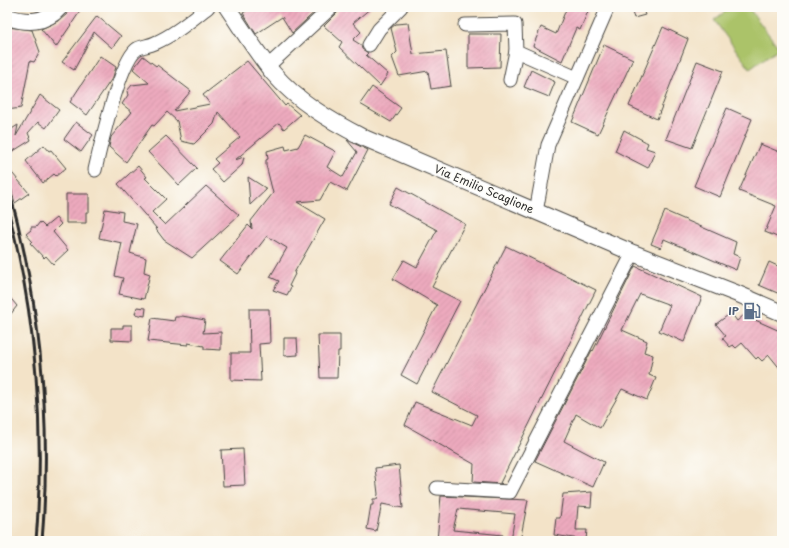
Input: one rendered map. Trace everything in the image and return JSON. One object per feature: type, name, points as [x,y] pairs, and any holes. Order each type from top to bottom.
[{"type":"main road","points":[[7,17],[25,21],[45,20],[60,7]]},
{"type":"main road","name":"Via Emilio Scaglione","points":[[228,7],[268,66],[303,101],[329,120],[362,137],[536,212],[782,313]]},
{"type":"street","points":[[95,170],[108,111],[129,59],[137,49],[154,44],[173,33],[208,7]]},
{"type":"street","points":[[268,66],[332,7]]},
{"type":"street","points":[[369,45],[379,29],[401,7]]},
{"type":"street","points":[[536,212],[548,145],[608,7]]},
{"type":"street","points":[[465,25],[515,24],[516,51],[510,80]]},
{"type":"street","points":[[516,51],[577,78]]},
{"type":"street","points":[[437,488],[510,492],[633,253]]},
{"type":"green space","points":[[731,7],[748,7],[779,48],[750,69],[714,20]]},
{"type":"building","points":[[69,7],[83,7],[56,47],[41,29],[60,20],[67,14]]},
{"type":"building","points":[[252,7],[320,7],[292,33],[282,17],[256,34],[243,13]]},
{"type":"building","points":[[340,7],[372,7],[353,23],[361,32],[353,40],[361,45],[362,49],[368,53],[366,55],[388,74],[380,86],[339,47],[342,42],[324,26],[337,13]]},
{"type":"building","points":[[567,7],[585,7],[589,9],[580,30],[576,28],[562,61],[533,46],[541,27],[556,34]]},
{"type":"building","points":[[630,7],[642,7],[645,15],[634,18]]},
{"type":"building","points":[[97,16],[121,36],[112,48],[94,32],[74,70],[62,62]]},
{"type":"building","points":[[408,23],[413,54],[446,51],[451,86],[431,89],[428,71],[399,76],[392,57],[397,52],[391,28],[396,24]]},
{"type":"building","points":[[7,27],[32,30],[40,52],[34,62],[30,61],[21,108],[7,110]]},
{"type":"building","points":[[663,27],[688,39],[657,119],[629,106]]},
{"type":"building","points":[[468,34],[501,34],[500,67],[468,68]]},
{"type":"building","points":[[604,45],[633,59],[598,134],[572,122]]},
{"type":"building","points":[[100,56],[116,67],[113,77],[87,115],[70,102]]},
{"type":"building","points":[[143,56],[191,91],[174,111],[210,104],[203,95],[247,61],[285,106],[287,104],[300,115],[284,129],[279,123],[235,160],[244,157],[242,165],[223,182],[211,169],[218,163],[214,159],[240,137],[218,112],[214,124],[194,144],[181,141],[177,121],[167,112],[154,126],[152,125],[126,162],[109,147],[111,137],[132,112],[122,104],[128,95],[127,91],[132,85],[149,83],[133,69]]},
{"type":"building","points":[[697,61],[723,71],[692,148],[666,139]]},
{"type":"building","points":[[531,70],[555,82],[549,97],[524,87]]},
{"type":"building","points":[[372,87],[401,108],[391,122],[360,104]]},
{"type":"building","points":[[40,95],[59,110],[46,128],[38,122],[28,133],[31,140],[7,155],[10,146],[7,141],[7,132],[18,125],[16,136]]},
{"type":"building","points":[[727,108],[752,119],[720,197],[694,186]]},
{"type":"building","points":[[76,122],[93,135],[81,152],[64,139]]},
{"type":"building","points":[[624,130],[648,143],[646,148],[655,151],[648,168],[615,151]]},
{"type":"building","points":[[305,135],[335,152],[327,167],[343,177],[357,152],[347,140],[368,150],[347,191],[330,182],[320,200],[297,202],[325,219],[294,273],[295,274],[289,286],[291,287],[287,295],[273,290],[279,281],[270,277],[287,248],[267,236],[238,274],[220,261],[248,225],[252,229],[251,221],[273,193],[266,165],[266,160],[268,159],[267,151],[285,146],[286,150],[298,147]]},
{"type":"building","points":[[166,136],[197,168],[179,185],[148,152]]},
{"type":"building","points":[[760,144],[782,153],[782,239],[765,232],[776,206],[739,191]]},
{"type":"building","points":[[44,145],[49,151],[51,150],[66,168],[56,176],[54,174],[43,183],[26,161]]},
{"type":"building","points":[[138,166],[147,177],[145,178],[166,199],[152,212],[165,225],[206,186],[239,215],[192,258],[164,240],[155,228],[157,229],[118,184]]},
{"type":"building","points":[[7,167],[29,193],[15,203],[7,172]]},
{"type":"building","points":[[248,177],[267,189],[250,205]]},
{"type":"building","points":[[398,187],[465,224],[432,287],[460,301],[417,384],[401,375],[437,305],[393,279],[404,260],[417,267],[437,230],[389,204]]},
{"type":"building","points":[[66,194],[89,194],[89,212],[86,212],[86,223],[66,223]]},
{"type":"building","points":[[105,209],[123,212],[122,221],[137,224],[130,253],[146,258],[144,272],[150,274],[144,299],[119,294],[123,278],[115,276],[122,243],[99,238]]},
{"type":"building","points":[[665,211],[736,242],[733,254],[740,257],[736,270],[664,239],[661,248],[651,244]]},
{"type":"building","points":[[56,218],[61,224],[53,232],[68,250],[53,264],[46,256],[44,258],[30,243],[32,241],[26,234],[31,230],[31,227],[36,227],[40,222],[45,227]]},
{"type":"building","points":[[506,246],[596,290],[500,483],[502,484],[473,482],[474,464],[405,425],[415,402],[472,425],[477,415],[432,392]]},
{"type":"building","points":[[769,262],[782,268],[782,295],[759,285]]},
{"type":"building","points":[[635,266],[702,297],[684,342],[659,331],[670,305],[640,294],[622,330],[647,341],[644,352],[653,355],[649,375],[656,378],[647,400],[622,389],[600,428],[576,414],[564,441],[604,462],[593,487],[535,461],[592,350],[593,351]]},
{"type":"building","points":[[7,294],[17,306],[7,319]]},
{"type":"building","points":[[137,307],[146,308],[145,316],[135,314]]},
{"type":"building","points":[[249,309],[269,309],[270,343],[259,344],[261,381],[231,380],[231,353],[250,353]]},
{"type":"building","points":[[731,313],[737,321],[744,315],[782,332],[782,371],[769,355],[762,361],[758,357],[756,359],[742,343],[736,348],[733,345],[730,347],[722,338],[726,336],[716,324]]},
{"type":"building","points":[[182,316],[205,320],[203,333],[221,332],[221,350],[204,349],[204,346],[188,343],[188,345],[148,341],[152,318],[174,321],[175,317]]},
{"type":"building","points":[[123,325],[132,325],[132,341],[111,340],[111,328],[123,328]]},
{"type":"building","points":[[318,335],[340,335],[337,378],[320,378]]},
{"type":"building","points":[[284,338],[297,338],[298,355],[284,356]]},
{"type":"building","points":[[243,449],[245,485],[223,486],[221,450]]},
{"type":"building","points":[[399,465],[403,508],[382,504],[376,531],[367,529],[371,505],[373,505],[373,499],[377,499],[378,494],[375,468]]},
{"type":"building","points":[[592,492],[591,507],[578,506],[576,530],[587,530],[586,540],[554,535],[556,518],[560,518],[563,494]]},
{"type":"building","points":[[441,496],[528,500],[520,541],[511,541],[515,514],[458,509],[453,530],[503,535],[503,541],[437,541]]},
{"type":"railway","points":[[7,182],[28,270],[41,360],[45,450],[45,496],[42,541]]},
{"type":"railway","points":[[7,206],[25,288],[36,372],[39,457],[39,499],[36,541]]},
{"type":"place","name":"IP","points":[[752,311]]}]
